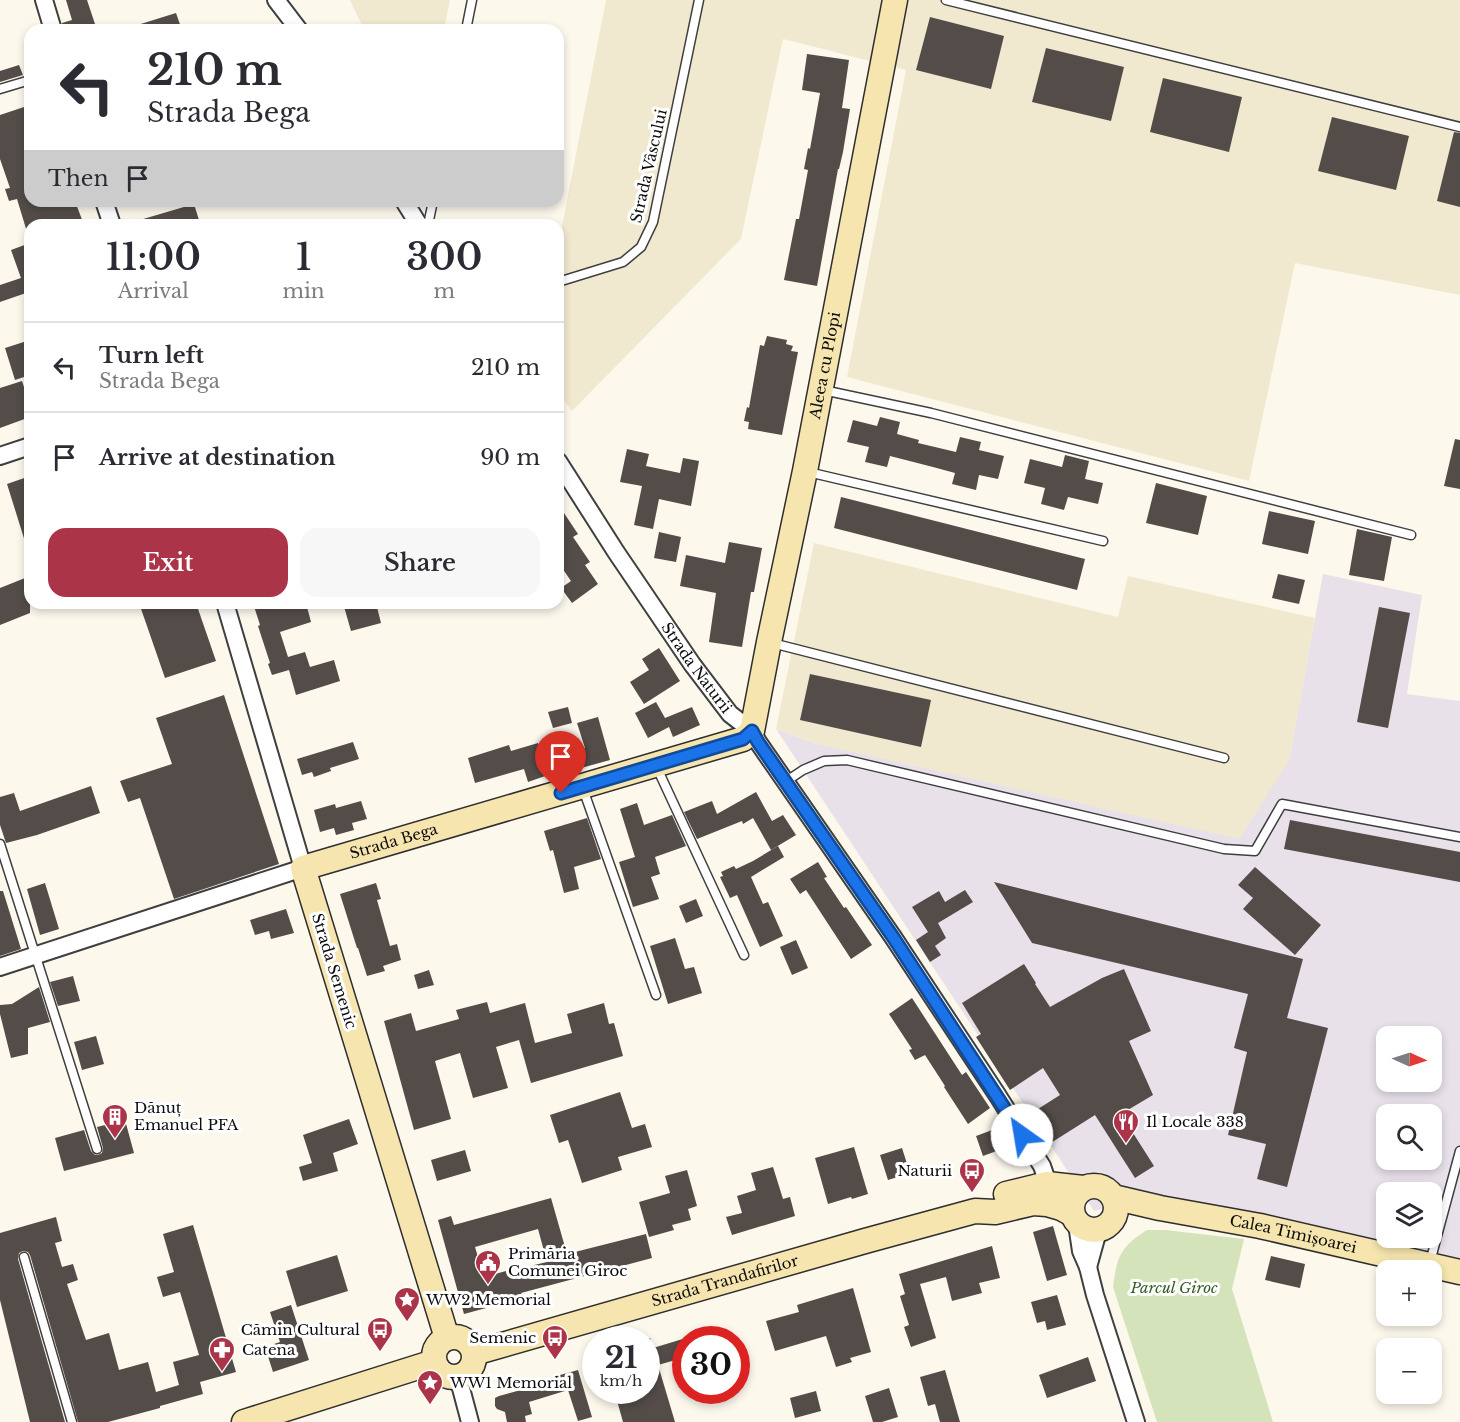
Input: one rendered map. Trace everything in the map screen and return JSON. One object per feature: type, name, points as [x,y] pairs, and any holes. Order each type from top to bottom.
[{"type":"street","points":[[44,0],[50,24]]},
{"type":"street","points":[[276,0],[294,24]]},
{"type":"street","name":"Aleea cu Plopi","points":[[752,731],[805,471],[895,0]]},
{"type":"street","points":[[0,456],[24,448]]},
{"type":"street","name":"Strada Naturii","points":[[564,470],[692,664],[730,714],[752,731],[893,937],[998,1096],[1044,1175],[1089,1215]]},
{"type":"street","name":"Strada Semenic","points":[[227,609],[303,868],[447,1338]]},
{"type":"street","name":"Strada Bega","points":[[0,967],[303,868],[743,739],[752,731]]},
{"type":"street","name":"Strada Trandafirilor","points":[[474,1353],[975,1211],[995,1212],[1033,1203],[1047,1204],[1089,1215],[1109,1191],[1103,1188],[1065,1185],[1044,1175],[991,1199],[975,1211]]},
{"type":"street","points":[[1087,1187],[1077,1192],[1071,1206],[1089,1215],[1088,1267],[1137,1422]]},
{"type":"street","name":"Calea Timișoarei","points":[[1089,1215],[1160,1208],[1260,1226],[1407,1260]]},
{"type":"street","name":"Calea Timișoarei","points":[[1442,1268],[1460,1272]]},
{"type":"street","points":[[454,1337],[466,1341],[474,1353],[472,1365],[464,1375],[458,1377],[440,1373],[433,1356],[438,1345],[447,1338],[454,1337]]},
{"type":"street","points":[[246,1422],[434,1362]]},
{"type":"street","points":[[458,1377],[470,1422]]},
{"type":"lane","points":[[467,24],[472,0]]},
{"type":"lane","name":"Strada Vâscului","points":[[564,280],[623,262],[641,247],[653,222],[699,0]]},
{"type":"lane","points":[[946,0],[1460,127]]},
{"type":"lane","points":[[0,89],[24,82]]},
{"type":"lane","points":[[820,389],[931,413],[1411,535]]},
{"type":"lane","points":[[805,471],[1102,541]]},
{"type":"lane","points":[[769,642],[1224,758]]},
{"type":"lane","points":[[785,782],[824,760],[847,760],[1224,849],[1255,851],[1282,804],[1460,837]]},
{"type":"lane","points":[[656,765],[744,955]]},
{"type":"lane","points":[[582,787],[656,994]]},
{"type":"lane","points":[[0,844],[97,1149]]},
{"type":"lane","points":[[1430,1260],[1460,1151]]},
{"type":"lane","points":[[24,1257],[72,1422]]},
{"type":"shaded area","points":[[350,0],[450,0],[445,24],[361,24]]},
{"type":"shaded area","points":[[606,0],[1460,0],[1460,295],[1295,263],[1249,481],[847,377],[906,70],[783,39],[741,239],[572,411],[564,400],[563,219]]},
{"type":"shaded area","points":[[814,543],[1118,617],[1128,576],[1315,618],[1289,761],[1239,839],[817,744],[776,729]]},
{"type":"shaded area","points":[[1323,574],[1422,595],[1407,694],[1460,701],[1460,1261],[1400,1248],[1442,1248],[1442,1182],[1376,1182],[1376,1243],[1151,1194],[1094,1211],[776,729],[817,744],[1289,761]]},
{"type":"green space","name":"Parcul Giroc","points":[[1147,1230],[1244,1239],[1232,1289],[1273,1422],[1157,1422],[1113,1287],[1121,1254],[1131,1242]]},
{"type":"building","points":[[66,0],[87,0],[95,24],[62,24],[72,20]]},
{"type":"building","points":[[176,13],[180,24],[141,24]]},
{"type":"building","points":[[930,17],[1004,36],[991,89],[916,70]]},
{"type":"building","points":[[1046,48],[1124,67],[1111,121],[1032,102]]},
{"type":"building","points":[[807,54],[849,60],[842,108],[850,109],[817,286],[784,280],[796,219],[799,219],[808,170],[804,169],[820,93],[802,90]]},
{"type":"building","points":[[19,65],[23,75],[0,82],[0,71]]},
{"type":"building","points":[[1163,78],[1242,97],[1229,152],[1150,132]]},
{"type":"building","points":[[24,107],[24,207],[77,207],[82,219],[24,219],[24,222],[17,199],[9,201],[5,189],[10,188],[0,159],[0,115]]},
{"type":"building","points":[[1332,117],[1409,136],[1396,190],[1318,171]]},
{"type":"building","points":[[1454,132],[1460,133],[1460,207],[1437,201]]},
{"type":"building","points":[[184,207],[195,207],[199,219],[143,219]]},
{"type":"building","points":[[24,245],[24,294],[0,302],[0,285],[21,278],[11,250]]},
{"type":"building","points":[[767,336],[787,340],[786,344],[793,346],[791,351],[798,352],[782,435],[748,429],[749,422],[744,421],[747,407],[749,408],[760,345],[764,346]]},
{"type":"building","points":[[24,342],[24,377],[15,380],[5,348]]},
{"type":"building","points":[[22,381],[24,387],[24,419],[0,428],[0,388]]},
{"type":"building","points":[[880,417],[900,422],[897,434],[919,440],[918,443],[956,452],[960,437],[981,442],[979,450],[1004,456],[998,479],[979,475],[976,490],[952,484],[955,473],[890,456],[887,467],[865,462],[869,447],[847,442],[853,420],[877,426]]},
{"type":"building","points":[[1455,439],[1460,440],[1460,489],[1444,486]]},
{"type":"building","points":[[627,449],[649,454],[646,466],[680,473],[683,458],[699,461],[691,506],[659,499],[653,529],[634,525],[642,486],[620,482]]},
{"type":"building","points":[[1065,455],[1089,461],[1085,479],[1103,483],[1098,504],[1068,497],[1064,510],[1041,504],[1045,488],[1024,483],[1030,459],[1062,467]]},
{"type":"building","points":[[24,478],[24,538],[7,484]]},
{"type":"building","points":[[1156,483],[1207,496],[1198,535],[1146,523]]},
{"type":"building","points":[[841,497],[1085,559],[1077,590],[834,528]]},
{"type":"building","points":[[1269,511],[1315,521],[1308,554],[1262,544]]},
{"type":"building","points":[[564,513],[578,534],[573,537],[590,562],[585,565],[598,584],[572,603],[564,592],[564,586],[571,581],[564,571]]},
{"type":"building","points":[[1357,529],[1392,537],[1384,581],[1349,575]]},
{"type":"building","points":[[659,532],[681,537],[676,562],[654,558]]},
{"type":"building","points":[[729,542],[762,548],[754,592],[751,592],[742,647],[709,642],[716,593],[680,586],[686,555],[725,563]]},
{"type":"building","points":[[1278,574],[1305,580],[1299,604],[1272,598]]},
{"type":"building","points":[[24,578],[24,609],[30,609],[30,613],[0,625],[0,588]]},
{"type":"building","points":[[1379,607],[1410,613],[1388,728],[1357,722]]},
{"type":"building","points":[[141,609],[198,609],[216,661],[165,678]]},
{"type":"building","points":[[255,609],[308,609],[311,622],[280,632],[288,657],[305,652],[310,667],[334,660],[340,681],[296,695],[289,670],[272,675],[258,626],[260,625]]},
{"type":"building","points":[[345,609],[378,609],[381,623],[351,631]]},
{"type":"building","points":[[659,648],[680,681],[644,704],[630,682],[649,670],[642,659]]},
{"type":"building","points":[[810,674],[931,700],[921,747],[800,720]]},
{"type":"building","points":[[224,695],[279,864],[174,899],[140,798],[128,802],[120,781],[172,764],[156,718]]},
{"type":"building","points":[[656,702],[665,718],[692,707],[700,725],[673,737],[669,727],[648,738],[635,713]]},
{"type":"building","points":[[568,707],[572,723],[553,728],[548,712]]},
{"type":"building","points":[[598,717],[610,760],[574,770],[569,752],[585,748],[577,723]]},
{"type":"building","points":[[353,742],[359,759],[330,768],[331,771],[314,777],[312,772],[302,775],[297,759]]},
{"type":"building","points":[[538,743],[548,775],[528,782],[524,769],[475,783],[468,758],[509,745],[511,751]]},
{"type":"building","points":[[91,786],[100,813],[37,835],[6,843],[0,825],[0,797],[14,793],[20,811]]},
{"type":"building","points":[[756,792],[772,821],[783,815],[796,835],[771,850],[753,818],[743,824],[742,821],[697,839],[684,812],[712,801],[717,814]]},
{"type":"building","points":[[361,801],[367,819],[352,823],[354,830],[336,835],[334,828],[320,832],[314,810],[335,804],[336,808]]},
{"type":"building","points":[[637,803],[644,825],[672,815],[686,846],[655,857],[660,874],[651,877],[659,899],[633,907],[619,862],[635,857],[620,809]]},
{"type":"building","points":[[587,818],[601,859],[574,867],[579,889],[564,893],[553,850],[550,851],[544,831]]},
{"type":"building","points":[[1290,820],[1460,852],[1460,882],[1284,849]]},
{"type":"building","points":[[778,846],[784,857],[751,877],[763,904],[768,902],[783,936],[760,947],[737,895],[730,898],[720,877],[723,876],[721,872],[734,866],[736,869]]},
{"type":"building","points":[[818,862],[827,877],[824,878],[872,945],[851,959],[806,890],[800,894],[790,879]]},
{"type":"building","points":[[1255,867],[1321,925],[1295,955],[1243,909],[1253,898],[1238,885]]},
{"type":"building","points":[[994,882],[1303,959],[1287,1018],[1328,1028],[1287,1187],[1257,1179],[1266,1144],[1228,1135],[1247,1052],[1234,1048],[1248,994],[1032,943]]},
{"type":"building","points":[[45,883],[59,929],[40,935],[27,889]]},
{"type":"building","points":[[376,883],[381,899],[377,900],[390,946],[397,944],[401,960],[383,966],[385,971],[367,976],[340,894]]},
{"type":"building","points":[[965,890],[973,902],[938,923],[946,938],[935,946],[941,955],[930,962],[916,940],[928,932],[912,907],[939,891],[945,902]]},
{"type":"building","points":[[0,891],[3,891],[21,949],[0,956]]},
{"type":"building","points":[[696,899],[703,916],[686,923],[679,906]]},
{"type":"building","points":[[286,909],[294,933],[271,939],[269,931],[255,935],[250,920]]},
{"type":"building","points":[[675,938],[685,969],[694,967],[702,993],[668,1004],[650,946]]},
{"type":"building","points":[[796,940],[808,968],[792,975],[780,947]]},
{"type":"building","points":[[1024,964],[1050,1007],[1102,978],[1124,969],[1151,1031],[1129,1041],[1153,1095],[1121,1114],[1154,1166],[1135,1178],[1095,1115],[1046,1146],[1027,1116],[1060,1095],[1043,1068],[1010,1090],[976,1037],[981,1034],[962,1003]]},
{"type":"building","points":[[429,970],[434,985],[418,989],[414,975]]},
{"type":"building","points":[[73,976],[80,1001],[58,1006],[50,982]]},
{"type":"building","points":[[39,987],[50,1022],[28,1028],[28,1054],[11,1058],[0,1014],[0,1005],[12,1004]]},
{"type":"building","points":[[912,998],[962,1075],[966,1072],[990,1108],[968,1124],[925,1055],[915,1060],[909,1050],[912,1049],[889,1014]]},
{"type":"building","points":[[487,1002],[490,1013],[525,1003],[535,1043],[572,1033],[567,1014],[604,1003],[609,1024],[614,1023],[623,1056],[531,1083],[519,1040],[496,1047],[508,1088],[473,1098],[460,1053],[435,1061],[451,1119],[414,1130],[384,1021],[411,1013],[416,1031],[459,1019],[456,1010]]},
{"type":"building","points":[[96,1036],[104,1064],[82,1070],[74,1042]]},
{"type":"building","points":[[620,1092],[632,1128],[645,1124],[652,1147],[618,1157],[622,1170],[582,1183],[568,1140],[559,1143],[550,1115]]},
{"type":"building","points":[[349,1119],[358,1144],[333,1153],[338,1171],[303,1181],[299,1167],[312,1163],[303,1135]]},
{"type":"building","points":[[125,1120],[134,1153],[64,1171],[55,1138],[84,1130],[91,1151],[98,1155],[102,1153],[103,1148],[97,1127]]},
{"type":"building","points":[[995,1129],[1002,1149],[983,1156],[976,1136]]},
{"type":"building","points":[[854,1147],[868,1194],[828,1204],[815,1158]]},
{"type":"building","points":[[902,1148],[910,1173],[888,1180],[880,1155]]},
{"type":"building","points":[[465,1150],[471,1171],[437,1181],[431,1160]]},
{"type":"building","points":[[773,1167],[783,1199],[790,1197],[795,1216],[732,1235],[726,1217],[742,1213],[737,1196],[756,1190],[751,1173]]},
{"type":"building","points":[[687,1170],[697,1206],[688,1209],[691,1220],[672,1225],[674,1230],[649,1237],[639,1202],[670,1193],[665,1176]]},
{"type":"building","points":[[551,1198],[567,1254],[646,1234],[652,1258],[521,1293],[522,1295],[516,1297],[516,1300],[464,1314],[438,1220],[451,1216],[454,1225]],"holes":[[[538,1229],[547,1262],[530,1266],[531,1269],[508,1276],[506,1271],[484,1277],[475,1247]]]},
{"type":"building","points":[[56,1217],[62,1241],[55,1243],[62,1267],[73,1264],[78,1280],[67,1284],[86,1340],[109,1333],[119,1370],[148,1362],[156,1392],[179,1385],[173,1362],[199,1355],[180,1292],[163,1297],[157,1277],[174,1272],[163,1234],[193,1225],[236,1372],[200,1382],[203,1394],[160,1406],[160,1408],[108,1422],[78,1422],[30,1255],[23,1251],[19,1253],[18,1259],[65,1422],[30,1422],[0,1300],[0,1233]]},
{"type":"building","points":[[1053,1226],[1067,1275],[1047,1281],[1033,1232]]},
{"type":"building","points":[[992,1246],[1000,1278],[979,1283],[982,1293],[952,1301],[946,1277],[920,1284],[936,1338],[911,1347],[904,1327],[909,1325],[900,1296],[905,1294],[899,1274]]},
{"type":"building","points":[[337,1255],[348,1291],[297,1307],[286,1271]]},
{"type":"building","points":[[1271,1256],[1305,1264],[1300,1288],[1265,1280]]},
{"type":"building","points":[[853,1288],[871,1352],[850,1358],[852,1362],[836,1367],[826,1336],[775,1351],[766,1321],[799,1312],[797,1305]]},
{"type":"building","points":[[1057,1295],[1066,1325],[1047,1330],[1045,1321],[1037,1323],[1031,1302]]},
{"type":"building","points":[[291,1305],[309,1360],[273,1372],[265,1347],[280,1342],[270,1312]]},
{"type":"building","points":[[672,1342],[672,1361],[660,1364],[660,1346]]},
{"type":"building","points":[[1088,1357],[1096,1381],[1047,1398],[1039,1375]]},
{"type":"building","points":[[578,1370],[582,1383],[582,1404],[588,1404],[592,1417],[578,1421],[568,1390],[529,1402],[532,1414],[525,1416],[526,1422],[507,1422],[505,1412],[495,1406],[495,1398],[543,1384],[542,1380]]},
{"type":"building","points":[[945,1370],[960,1422],[940,1422],[935,1404],[928,1406],[920,1377]]},
{"type":"building","points":[[660,1372],[675,1422],[623,1422],[618,1404],[660,1404]]},
{"type":"building","points":[[889,1388],[898,1417],[873,1422],[865,1396]]},
{"type":"building","points":[[816,1391],[821,1411],[795,1418],[790,1398]]},
{"type":"place","name":"Dănuț Emanuel PFA","points":[[115,1140]]},
{"type":"place","name":"Il Locale 338","points":[[1126,1145]]},
{"type":"place","name":"Naturii","points":[[972,1194]]},
{"type":"place","name":"Primăria Comunei Giroc","points":[[488,1286]]},
{"type":"place","name":"WW2 Memorial","points":[[407,1323]]},
{"type":"place","name":"Cămin Cultural","points":[[380,1353]]},
{"type":"place","name":"Semenic","points":[[555,1361]]},
{"type":"place","name":"Catena","points":[[222,1373]]},
{"type":"place","name":"WW1 Memorial","points":[[430,1406]]},
{"type":"route","points":[[561,793],[743,739],[752,731],[893,937],[1022,1135]]}]
